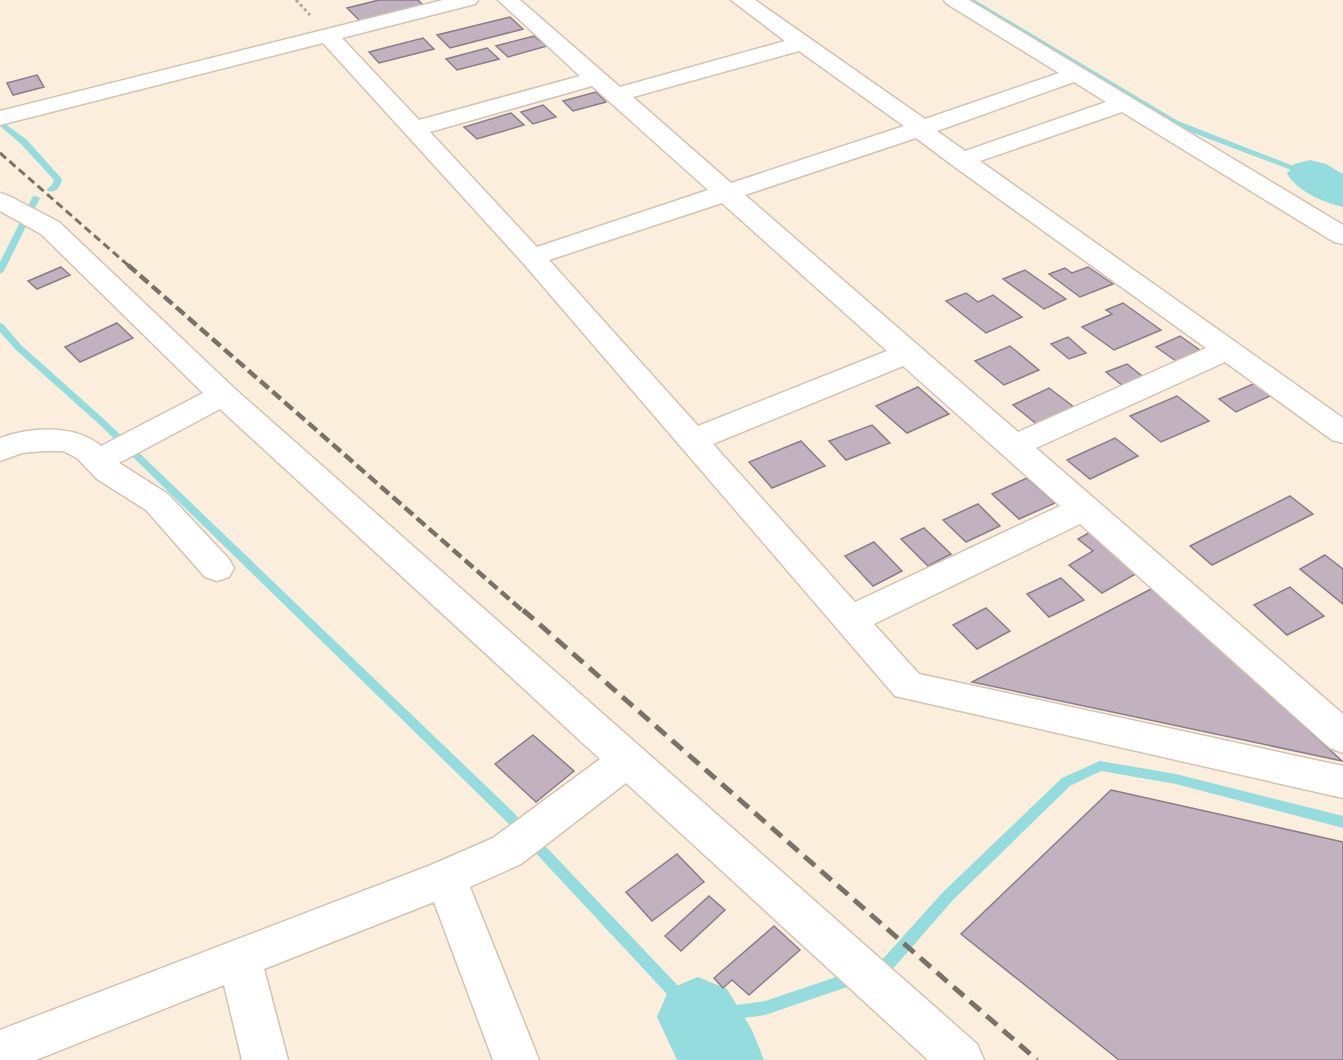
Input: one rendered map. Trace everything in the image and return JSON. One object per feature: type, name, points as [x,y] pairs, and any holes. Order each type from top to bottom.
[{"type":"street","points":[[4,117],[468,0]]},
{"type":"street","points":[[508,0],[1343,736]]},
{"type":"street","points":[[741,0],[1343,433]]},
{"type":"street","points":[[954,0],[1343,236]]},
{"type":"street","points":[[328,36],[532,257],[908,686],[1343,782]]},
{"type":"street","points":[[414,129],[802,43]]},
{"type":"street","points":[[532,257],[921,129],[1077,74]]},
{"type":"street","points":[[961,160],[1125,103]]},
{"type":"street","points":[[18,210],[50,228],[223,395],[629,758],[961,1060]]},
{"type":"street","points":[[1014,446],[1227,350]]},
{"type":"street","points":[[693,440],[908,353]]},
{"type":"street","points":[[0,450],[18,443],[68,441],[104,457],[223,395]]},
{"type":"street","points":[[104,457],[108,471],[157,502],[217,568]]},
{"type":"street","points":[[850,620],[1084,508]]},
{"type":"street","points":[[0,1052],[446,878],[507,851],[629,758]]},
{"type":"street","points":[[446,878],[516,1060]]},
{"type":"street","points":[[239,958],[265,1060]]},
{"type":"building","points":[[379,0],[418,0],[424,6],[361,22],[347,8]]},
{"type":"building","points":[[510,17],[523,29],[450,48],[437,35]]},
{"type":"building","points":[[534,36],[547,46],[508,57],[496,46]]},
{"type":"building","points":[[423,38],[434,49],[379,63],[369,52]]},
{"type":"building","points":[[487,48],[499,59],[457,70],[446,59]]},
{"type":"building","points":[[37,75],[44,87],[13,95],[7,83]]},
{"type":"building","points":[[596,92],[606,102],[573,111],[563,101]]},
{"type":"building","points":[[543,105],[556,117],[533,124],[521,112]]},
{"type":"building","points":[[511,113],[524,125],[477,139],[464,127]]},
{"type":"building","points":[[61,267],[70,275],[37,289],[28,281]]},
{"type":"building","points":[[1088,267],[1113,284],[1080,297],[1049,274],[1065,268],[1072,273]]},
{"type":"building","points":[[1025,270],[1066,299],[1044,309],[1003,279]]},
{"type":"building","points":[[966,293],[978,302],[993,295],[1022,317],[986,333],[946,301]]},
{"type":"building","points":[[1123,303],[1161,330],[1114,350],[1082,327],[1112,314],[1106,310]]},
{"type":"building","points":[[117,323],[133,338],[80,362],[65,347]]},
{"type":"building","points":[[1180,336],[1200,350],[1176,361],[1156,347]]},
{"type":"building","points":[[1068,337],[1086,353],[1069,359],[1051,344]]},
{"type":"building","points":[[1010,346],[1039,370],[1004,385],[975,361]]},
{"type":"building","points":[[1127,364],[1146,379],[1124,387],[1106,372]]},
{"type":"building","points":[[1255,383],[1272,395],[1236,412],[1219,399]]},
{"type":"building","points":[[918,387],[949,414],[907,433],[876,406]]},
{"type":"building","points":[[1049,388],[1074,407],[1038,425],[1013,405]]},
{"type":"building","points":[[1177,396],[1209,421],[1161,442],[1130,416]]},
{"type":"building","points":[[872,425],[890,443],[846,460],[829,441]]},
{"type":"building","points":[[1115,438],[1138,456],[1090,479],[1067,460]]},
{"type":"building","points":[[801,441],[825,466],[772,488],[749,462]]},
{"type":"building","points":[[1027,478],[1055,503],[1019,519],[992,494]]},
{"type":"building","points":[[1290,496],[1313,514],[1212,565],[1190,546]]},
{"type":"building","points":[[978,504],[1000,526],[966,542],[943,520]]},
{"type":"building","points":[[924,528],[951,554],[928,566],[901,539]]},
{"type":"building","points":[[1092,531],[1141,571],[1102,593],[1069,565],[1093,551],[1078,539]]},
{"type":"building","points":[[874,542],[902,571],[873,586],[845,556]]},
{"type":"building","points":[[1325,555],[1343,569],[1343,604],[1300,569]]},
{"type":"building","points":[[1061,578],[1084,600],[1049,617],[1027,594]]},
{"type":"building","points":[[1155,587],[1342,761],[972,682]]},
{"type":"building","points":[[1290,587],[1324,616],[1287,635],[1254,605]]},
{"type":"building","points":[[986,608],[1010,631],[977,649],[953,625]]},
{"type":"building","points":[[533,735],[574,771],[536,802],[495,764]]},
{"type":"building","points":[[1111,790],[1343,842],[1343,1060],[1119,1060],[961,934]]},
{"type":"building","points":[[677,854],[704,882],[652,921],[626,892]]},
{"type":"building","points":[[709,896],[725,910],[681,951],[665,936]]},
{"type":"building","points":[[774,926],[800,950],[749,995],[732,980],[723,988],[714,978]]},
{"type":"waterway","points":[[970,0],[1175,123],[1310,174]]},
{"type":"waterway","points":[[0,122],[24,142],[58,180],[56,186],[51,189]]},
{"type":"waterway","points":[[1310,174],[1343,193]]},
{"type":"waterway","points":[[0,271],[36,198]]},
{"type":"waterway","points":[[0,326],[18,347],[103,423],[508,815],[698,1017],[765,1008],[854,978]]},
{"type":"waterway","points":[[877,970],[886,966],[948,896],[1066,782],[1100,766],[1176,779],[1343,822]]},
{"type":"waterway","points":[[698,1017],[722,1060]]},
{"type":"railway","points":[[0,153],[129,266]]},
{"type":"railway","points":[[128,265],[524,612]]},
{"type":"railway","points":[[523,610],[1037,1060]]}]
